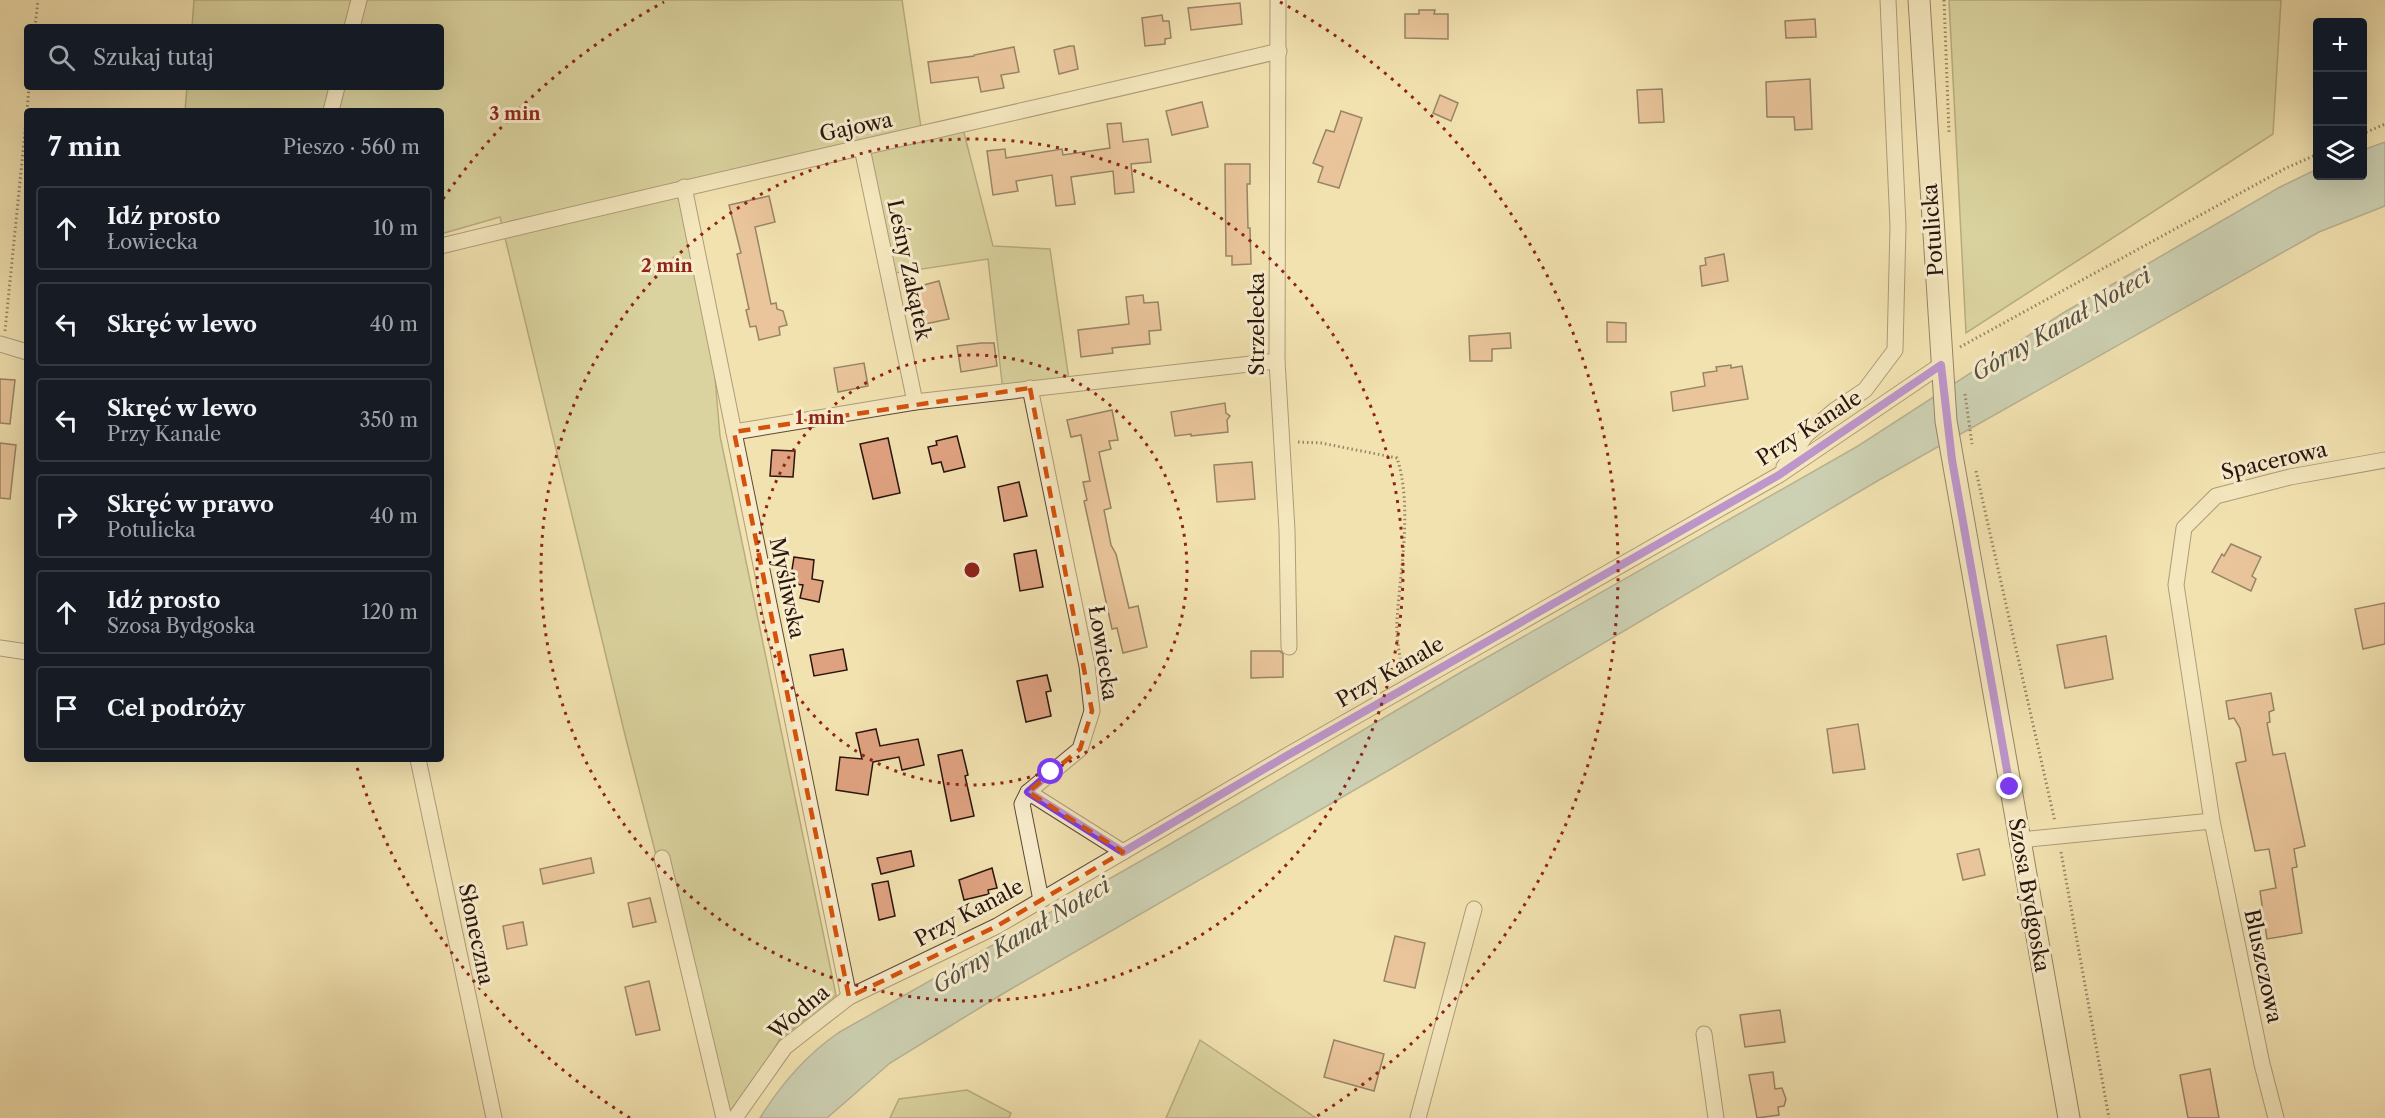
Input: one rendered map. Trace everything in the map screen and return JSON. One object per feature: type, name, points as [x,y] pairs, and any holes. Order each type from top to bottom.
[{"type":"street","points":[[353,24],[359,0]]},
{"type":"street","name":"Strzelecka","points":[[1278,0],[1277,361],[1287,530],[1289,647]]},
{"type":"street","points":[[1779,475],[1806,435],[1835,410],[1865,390],[1895,350],[1898,226],[1888,0]]},
{"type":"street","name":"Potulicka","points":[[1919,0],[1942,374],[1952,460]]},
{"type":"street","name":"Gajowa","points":[[444,245],[684,187],[1279,51]]},
{"type":"street","points":[[332,108],[336,90]]},
{"type":"street","name":"Leśny Zakątek","points":[[862,148],[915,402]]},
{"type":"street","name":"Myśliwska","points":[[684,187],[849,997]]},
{"type":"street","points":[[2,344],[24,351]]},
{"type":"street","points":[[734,432],[915,402],[1277,361]]},
{"type":"street","name":"Przy Kanale","points":[[849,997],[997,926],[1406,688],[1779,475],[1942,374]]},
{"type":"street","name":"Łowiecka","points":[[1028,792],[1080,749],[1092,711],[1087,666],[1030,388]]},
{"type":"street","name":"Szosa Bydgoska","points":[[1952,460],[2069,1118]]},
{"type":"street","name":"Spacerowa","points":[[2184,528],[2216,496],[2290,477],[2385,460]]},
{"type":"street","name":"Bluszczowa","points":[[2184,528],[2176,585],[2212,822],[2262,1064],[2276,1118]]},
{"type":"street","points":[[0,648],[24,652]]},
{"type":"street","name":"Słoneczna","points":[[419,762],[494,1118]]},
{"type":"street","points":[[1041,900],[1022,804],[1028,792],[1123,852]]},
{"type":"street","points":[[2020,840],[2212,822]]},
{"type":"street","points":[[662,858],[724,1118]]},
{"type":"street","points":[[1418,1118],[1474,909]]},
{"type":"street","name":"Wodna","points":[[735,1118],[785,1047],[849,997]]},
{"type":"street","points":[[1704,1034],[1716,1118]]},
{"type":"path","points":[[35,24],[38,0]]},
{"type":"path","points":[[27,108],[29,90]]},
{"type":"path","points":[[2367,132],[2385,123]]},
{"type":"path","points":[[2,344],[24,139]]},
{"type":"path","points":[[1959,347],[2286,168],[2313,156]]},
{"type":"path","points":[[1965,392],[1972,446]]},
{"type":"path","points":[[1282,442],[1321,443],[1397,458],[1402,475],[1404,558],[1396,622],[1398,648],[1406,688]]},
{"type":"path","points":[[1976,468],[2058,837],[2109,1118]]},
{"type":"highlighted area","points":[[1030,388],[1092,711],[1080,749],[1028,792],[1123,852],[997,926],[849,997],[734,432]]},
{"type":"green space","points":[[194,0],[902,0],[922,134],[962,125],[993,246],[1050,249],[1069,380],[1003,391],[988,259],[889,274],[862,148],[678,182],[710,320],[720,436],[836,995],[780,1039],[734,1118],[724,1118],[626,739],[500,217],[444,233],[444,108],[185,108],[187,90],[444,90],[444,24],[192,24]]},
{"type":"green space","points":[[1949,0],[2281,0],[2273,134],[1966,333]]},
{"type":"green space","points":[[1200,1040],[1316,1118],[1166,1118]]},
{"type":"green space","points":[[967,1090],[1011,1113],[1009,1118],[890,1118],[899,1099]]},
{"type":"water","name":"Górny Kanał Noteci","points":[[2385,142],[2385,206],[2319,232],[1879,480],[1396,766],[1004,993],[890,1063],[827,1118],[760,1118],[794,1071],[838,1033],[1167,846],[1463,671],[1858,446],[2063,313],[2280,187],[2313,171],[2313,180],[2367,180],[2367,149]]},
{"type":"building","points":[[1240,3],[1242,24],[1191,30],[1188,8]]},
{"type":"building","points":[[1419,10],[1435,10],[1434,14],[1448,14],[1448,39],[1405,38],[1405,14],[1419,14]]},
{"type":"building","points":[[1162,15],[1163,21],[1169,21],[1171,38],[1165,39],[1165,44],[1145,46],[1142,18]]},
{"type":"building","points":[[1815,19],[1816,37],[1786,38],[1785,21]]},
{"type":"building","points":[[1074,46],[1078,69],[1059,74],[1054,50]]},
{"type":"building","points":[[1014,47],[1019,72],[1001,75],[1004,88],[981,92],[978,77],[931,83],[928,62],[974,56]]},
{"type":"building","points":[[1810,79],[1812,129],[1795,130],[1794,117],[1767,117],[1766,82]]},
{"type":"building","points":[[1662,89],[1664,122],[1639,123],[1637,90]]},
{"type":"building","points":[[1440,95],[1458,103],[1451,121],[1433,113]]},
{"type":"building","points":[[1202,102],[1208,127],[1172,135],[1166,111]]},
{"type":"building","points":[[1341,111],[1362,118],[1339,188],[1318,182],[1323,167],[1313,163],[1326,130],[1334,132]]},
{"type":"building","points":[[1121,123],[1123,142],[1148,139],[1151,162],[1131,164],[1134,192],[1115,194],[1113,171],[1071,177],[1075,204],[1056,206],[1052,175],[1016,181],[1018,191],[993,195],[987,151],[1005,149],[1006,158],[1062,149],[1063,155],[1110,148],[1107,124]]},
{"type":"building","points":[[1225,164],[1250,164],[1250,184],[1247,184],[1251,264],[1232,265],[1232,256],[1226,256]]},
{"type":"building","points":[[769,196],[775,222],[755,227],[771,304],[776,303],[777,309],[783,311],[787,325],[779,327],[780,335],[759,340],[756,326],[750,327],[746,310],[749,309],[737,254],[741,253],[729,205]]},
{"type":"building","points":[[1724,254],[1728,281],[1702,286],[1700,266],[1706,265],[1705,258]]},
{"type":"building","points":[[939,281],[949,319],[925,324],[916,287]]},
{"type":"building","points":[[1143,295],[1144,303],[1158,302],[1161,330],[1149,331],[1150,344],[1112,348],[1113,353],[1081,357],[1078,330],[1129,324],[1126,297]]},
{"type":"building","points":[[1607,322],[1626,323],[1626,342],[1607,342]]},
{"type":"building","points":[[1510,333],[1511,348],[1492,349],[1492,361],[1470,361],[1469,336]]},
{"type":"building","points":[[994,343],[997,366],[961,372],[957,346]]},
{"type":"building","points":[[864,363],[868,386],[838,392],[834,368]]},
{"type":"building","points":[[1731,365],[1731,368],[1742,366],[1748,399],[1673,411],[1671,392],[1705,386],[1703,373],[1717,371],[1716,367]]},
{"type":"building","points":[[0,379],[15,380],[10,424],[0,423]]},
{"type":"building","points":[[1225,403],[1226,413],[1230,416],[1227,420],[1228,432],[1175,436],[1171,412]]},
{"type":"building","points":[[1112,410],[1118,440],[1109,441],[1111,449],[1099,452],[1111,508],[1104,510],[1111,545],[1116,554],[1129,608],[1138,606],[1147,647],[1123,653],[1117,628],[1112,629],[1084,501],[1087,500],[1083,482],[1090,481],[1081,435],[1071,437],[1067,420]]},
{"type":"building","points":[[957,436],[965,467],[944,472],[941,462],[932,464],[928,447],[937,445],[936,441]]},
{"type":"building","points":[[888,438],[900,493],[873,499],[860,444]]},
{"type":"building","points":[[0,443],[16,445],[10,499],[0,498]]},
{"type":"building","points":[[772,450],[795,451],[793,477],[770,476]]},
{"type":"building","points":[[1252,462],[1255,499],[1217,502],[1214,465]]},
{"type":"building","points":[[1019,482],[1027,516],[1004,521],[998,487]]},
{"type":"building","points":[[2231,544],[2261,557],[2252,576],[2256,579],[2251,591],[2212,572],[2222,554],[2224,556]]},
{"type":"building","points":[[1036,550],[1043,587],[1020,591],[1014,554]]},
{"type":"building","points":[[794,557],[814,560],[812,579],[823,581],[819,602],[800,598],[803,585],[794,584],[795,577],[791,576]]},
{"type":"building","points":[[2385,603],[2385,644],[2363,649],[2355,609]]},
{"type":"building","points":[[2106,636],[2113,679],[2065,688],[2057,645]]},
{"type":"building","points":[[843,649],[847,670],[814,676],[810,655]]},
{"type":"building","points":[[1251,651],[1280,651],[1283,654],[1283,677],[1251,678]]},
{"type":"building","points":[[1047,675],[1051,691],[1046,692],[1051,716],[1026,722],[1017,681]]},
{"type":"building","points":[[2271,693],[2274,710],[2269,712],[2270,722],[2267,723],[2273,755],[2285,753],[2305,846],[2294,849],[2297,867],[2292,868],[2302,933],[2267,939],[2260,891],[2276,888],[2269,849],[2255,851],[2236,763],[2246,761],[2240,728],[2234,718],[2229,719],[2226,701]]},
{"type":"building","points":[[1858,724],[1865,769],[1833,773],[1827,729]]},
{"type":"building","points":[[876,729],[880,746],[918,739],[924,765],[902,770],[899,757],[873,762],[868,795],[836,790],[840,757],[862,759],[856,733]]},
{"type":"building","points":[[962,750],[974,816],[951,821],[938,755]]},
{"type":"building","points":[[1979,849],[1985,875],[1963,880],[1957,854]]},
{"type":"building","points":[[911,851],[914,866],[881,874],[877,858]]},
{"type":"building","points":[[591,858],[594,873],[543,884],[540,869]]},
{"type":"building","points":[[992,868],[997,888],[988,890],[989,894],[964,900],[959,880]]},
{"type":"building","points":[[888,881],[895,916],[879,920],[872,884]]},
{"type":"building","points":[[650,898],[656,922],[633,927],[628,903]]},
{"type":"building","points":[[523,922],[527,945],[507,949],[503,926]]},
{"type":"building","points":[[1395,936],[1425,943],[1415,988],[1384,981]]},
{"type":"building","points":[[649,981],[660,1030],[636,1035],[625,987]]},
{"type":"building","points":[[1780,1010],[1785,1042],[1745,1047],[1740,1015]]},
{"type":"building","points":[[1334,1040],[1384,1054],[1374,1091],[1324,1077]]},
{"type":"building","points":[[2210,1069],[2219,1118],[2188,1118],[2180,1075]]},
{"type":"building","points":[[1773,1072],[1775,1089],[1782,1088],[1786,1099],[1784,1106],[1778,1107],[1779,1115],[1757,1118],[1749,1075]]},
{"type":"route","points":[[1051,772],[1028,792],[1123,852],[1288,755],[1779,475],[1941,365],[1952,460],[2010,787]]}]
